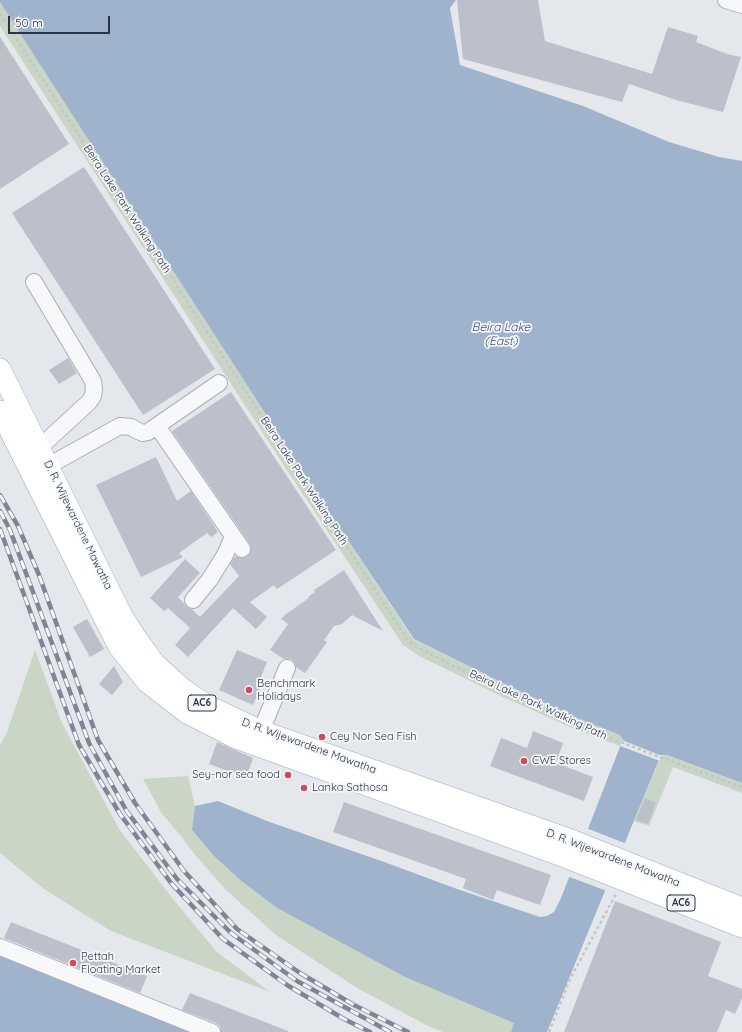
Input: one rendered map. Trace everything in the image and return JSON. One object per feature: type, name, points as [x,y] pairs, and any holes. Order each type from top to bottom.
[{"type":"main road","name":"D. R. Wijewardene Mawatha","points":[[0,369],[55,462],[122,616],[154,663],[184,690],[206,705],[261,731],[568,849],[742,927]]},
{"type":"main road","name":"D. R. Wijewardene Mawatha","points":[[0,411],[119,647],[147,682],[187,713],[236,738],[568,849]]},
{"type":"main road","name":"D. R. Wijewardene Mawatha","points":[[624,874],[742,908]]},
{"type":"street","points":[[726,0],[742,5]]},
{"type":"street","points":[[34,282],[93,382],[94,389],[90,402],[44,443]]},
{"type":"street","points":[[55,462],[120,426],[131,426],[138,432],[148,432],[219,383]]},
{"type":"street","points":[[157,426],[238,543],[225,555],[210,579],[193,600]]},
{"type":"street","points":[[261,731],[287,668]]},
{"type":"street","points":[[0,947],[212,1032]]},
{"type":"path","name":"Beira Lake Park Walking Path","points":[[0,14],[407,639],[415,646],[504,692],[572,723],[742,788]]},
{"type":"path","points":[[549,1032],[570,979],[624,874]]},
{"type":"green space","points":[[0,2],[318,495],[413,639],[575,717],[620,735],[623,741],[662,756],[667,755],[742,783],[742,793],[673,767],[649,826],[634,821],[659,761],[570,727],[503,697],[419,656],[403,645],[279,458],[0,26]]},
{"type":"green space","points":[[35,650],[62,723],[119,829],[173,899],[217,952],[270,992],[111,931],[44,889],[0,853],[0,746],[7,732]]},
{"type":"green space","points":[[188,776],[195,806],[192,830],[213,855],[240,880],[277,908],[405,977],[515,1023],[511,1032],[443,1032],[428,1026],[357,988],[276,935],[226,890],[196,856],[162,814],[143,779]]},
{"type":"water","name":"Beira Lake (East)","points":[[0,0],[456,0],[450,8],[460,65],[583,106],[669,142],[719,157],[742,161],[742,783],[667,755],[661,755],[547,1032],[511,1032],[514,1023],[405,977],[277,908],[240,880],[213,855],[192,830],[195,806],[218,801],[267,821],[457,889],[540,917],[547,916],[554,912],[561,898],[623,739],[620,735],[575,717],[414,639],[318,495],[48,77]]},
{"type":"water","points":[[0,950],[200,1032],[0,1032]]},
{"type":"pier","points":[[622,740],[662,756],[660,761],[620,746]]},
{"type":"pier","points":[[586,828],[627,844],[607,891],[567,876]]},
{"type":"building","points":[[457,0],[538,0],[545,41],[652,74],[668,27],[698,36],[696,42],[727,54],[741,57],[723,112],[676,100],[629,84],[622,102],[463,59]]},
{"type":"building","points":[[0,37],[69,144],[0,189]]},
{"type":"building","points":[[84,167],[215,369],[143,415],[12,213]]},
{"type":"building","points":[[68,358],[77,373],[59,384],[49,370]]},
{"type":"building","points":[[231,392],[336,550],[277,589],[274,585],[250,602],[267,617],[256,629],[233,608],[188,657],[175,645],[190,628],[168,608],[164,611],[150,598],[185,559],[200,573],[178,597],[187,607],[192,609],[200,617],[239,576],[230,564],[234,558],[236,556],[242,558],[247,557],[251,549],[250,544],[172,431]]},
{"type":"building","points":[[156,457],[177,501],[191,491],[218,532],[211,537],[207,533],[179,553],[183,557],[141,577],[96,485]]},
{"type":"building","points":[[344,570],[383,631],[352,615],[342,624],[334,626],[324,640],[327,642],[305,673],[296,667],[295,663],[291,659],[284,659],[270,650],[288,624],[281,619],[309,598],[308,597],[315,592],[314,590]]},
{"type":"building","points":[[87,619],[104,649],[90,657],[73,627]]},
{"type":"building","points":[[237,650],[267,662],[257,687],[260,689],[253,705],[219,690]]},
{"type":"building","points":[[114,666],[123,682],[112,695],[99,684]]},
{"type":"building","points":[[533,731],[563,743],[556,763],[593,777],[584,801],[490,766],[501,738],[527,748]]},
{"type":"building","points":[[217,742],[253,758],[246,778],[209,764]]},
{"type":"building","points":[[645,798],[656,803],[648,824],[636,820]]},
{"type":"building","points":[[344,802],[551,875],[540,905],[497,890],[493,900],[463,888],[466,879],[333,832]]},
{"type":"building","points":[[615,901],[721,942],[708,976],[742,989],[742,998],[735,1014],[726,1010],[717,1032],[564,1032]]},
{"type":"building","points":[[11,922],[147,976],[140,993],[4,938]]},
{"type":"building","points":[[190,993],[288,1032],[221,1032],[220,1026],[216,1023],[182,1010]]},
{"type":"railway","points":[[0,495],[18,526],[39,575],[98,740],[135,803],[184,871],[237,929],[300,973],[354,1005],[408,1032]]},
{"type":"railway","points":[[0,511],[10,530],[89,743],[126,810],[177,879],[231,933],[297,981],[390,1032]]},
{"type":"railway","points":[[0,529],[79,745],[120,814],[171,883],[223,939],[287,985],[344,1019],[370,1032]]},
{"type":"place","name":"Benchmark Holidays","points":[[249,690]]},
{"type":"place","name":"Cey Nor Sea Fish","points":[[322,737]]},
{"type":"place","name":"CWE Stores","points":[[524,761]]},
{"type":"place","name":"Sey-nor sea food","points":[[288,775]]},
{"type":"place","name":"Lanka Sathosa","points":[[304,788]]},
{"type":"place","name":"Pettah Floating Market","points":[[73,963]]}]
